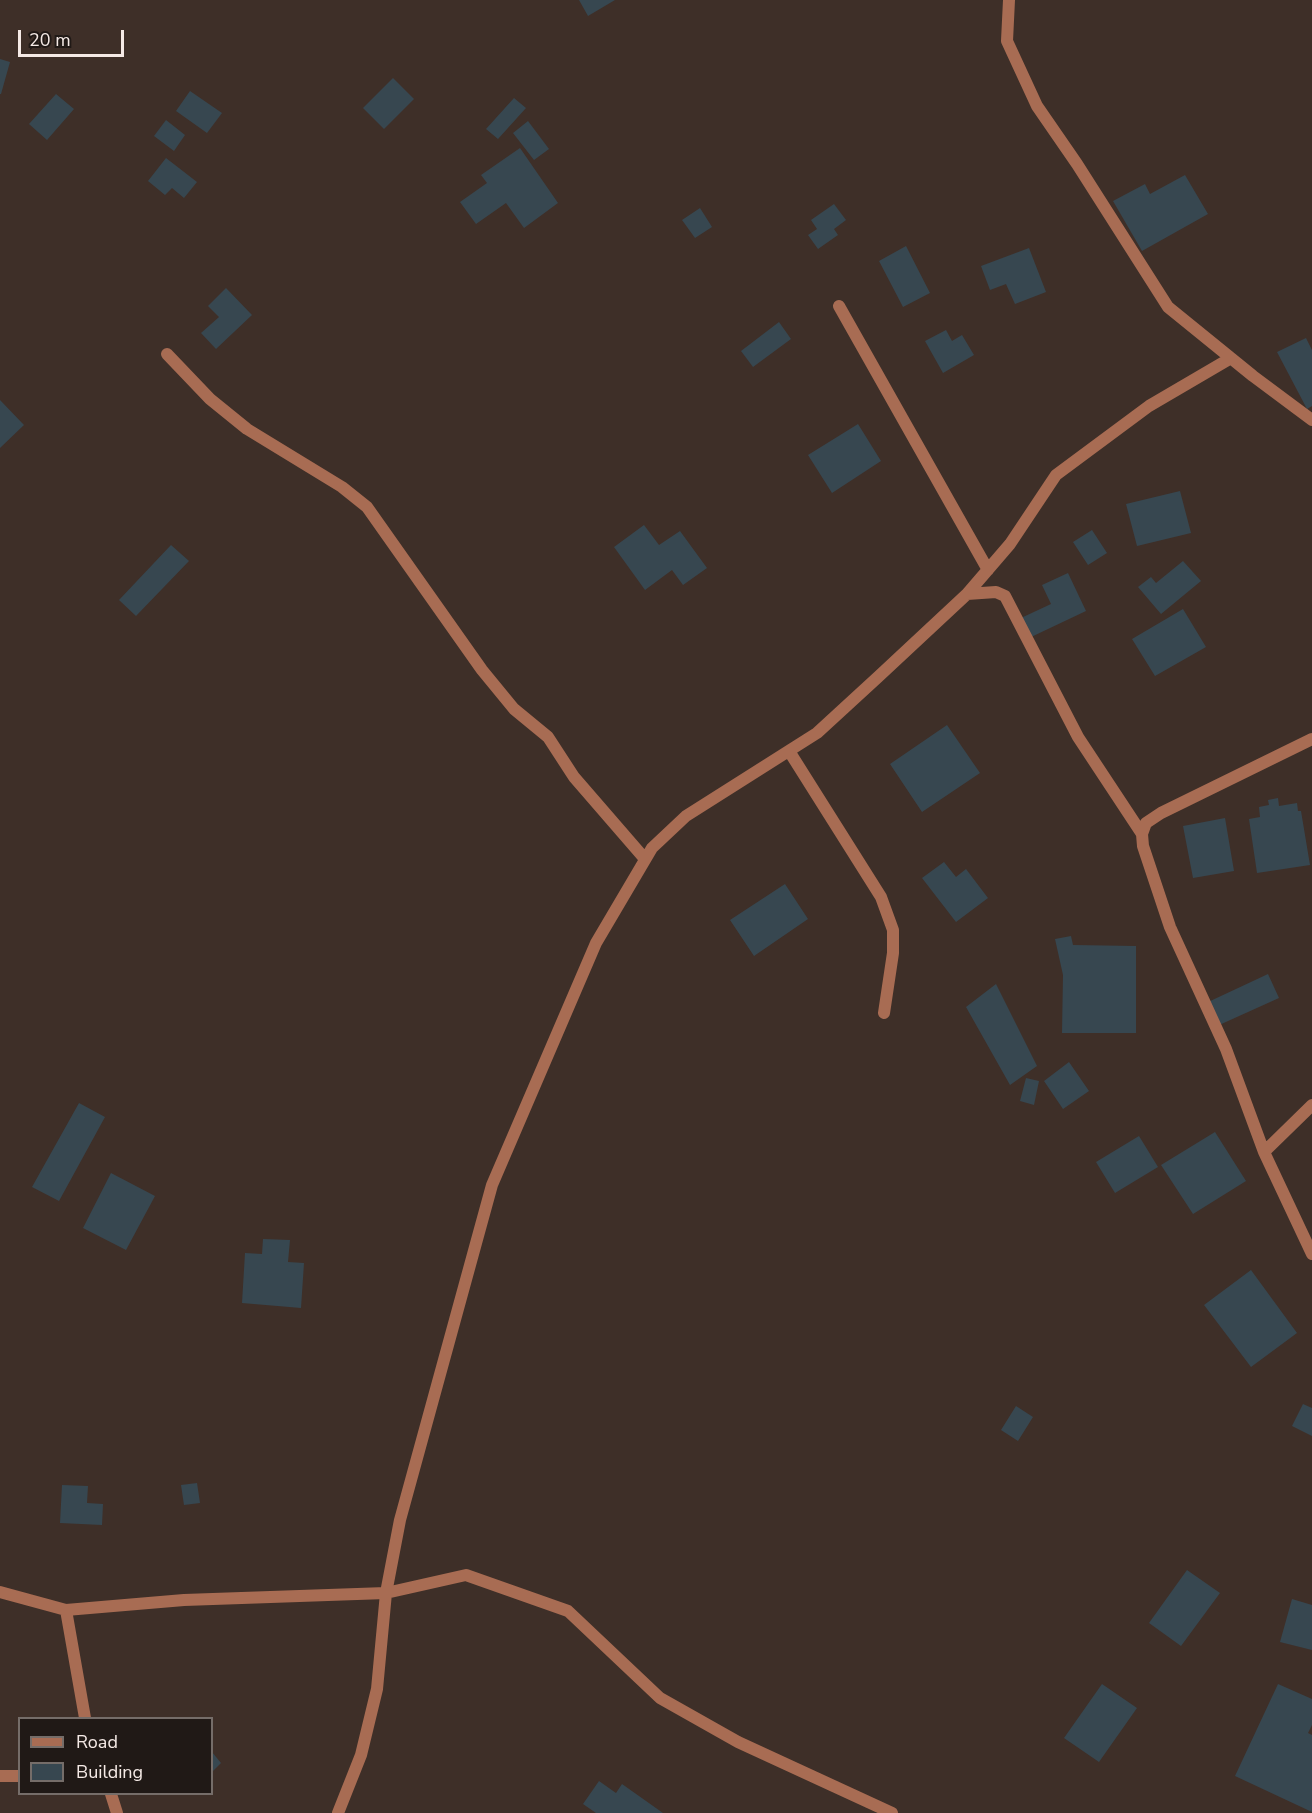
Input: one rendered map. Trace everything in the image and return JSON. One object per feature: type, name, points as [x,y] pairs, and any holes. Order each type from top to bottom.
[{"type":"street","points":[[1009,0],[1007,41],[1037,106],[1077,164],[1168,307],[1312,420]]},
{"type":"street","points":[[839,306],[988,570]]},
{"type":"street","points":[[167,354],[210,399],[247,429],[342,487],[367,507],[482,670],[514,709],[548,737],[574,777],[645,859]]},
{"type":"street","points":[[338,1813],[361,1755],[377,1689],[386,1593],[400,1520],[492,1185],[596,944],[645,859],[652,848],[687,816],[817,733],[967,594],[1010,544],[1056,475],[1149,406],[1231,358]]},
{"type":"street","points":[[967,594],[996,592],[1005,596],[1077,737],[1142,834]]},
{"type":"street","points":[[1312,739],[1161,813],[1146,823],[1142,834],[1143,846],[1170,927],[1226,1049],[1264,1152],[1312,1254]]},
{"type":"street","points":[[789,751],[881,897],[893,930],[893,953],[884,1013]]},
{"type":"street","points":[[1264,1152],[1312,1105]]},
{"type":"street","points":[[0,1592],[66,1610],[184,1600],[386,1593],[466,1575],[568,1611],[660,1698],[738,1742],[892,1813]]},
{"type":"street","points":[[66,1610],[85,1717]]},
{"type":"street","points":[[0,1776],[18,1776]]},
{"type":"street","points":[[111,1795],[117,1813]]},
{"type":"building","points":[[579,0],[615,0],[588,16]]},
{"type":"building","points":[[0,59],[10,62],[1,94],[0,94]]},
{"type":"building","points":[[393,78],[414,99],[384,129],[363,108]]},
{"type":"building","points":[[190,91],[222,113],[207,133],[176,111]]},
{"type":"building","points":[[56,94],[74,109],[47,140],[29,124]]},
{"type":"building","points":[[514,98],[526,108],[498,139],[486,129]]},
{"type":"building","points":[[166,120],[185,135],[174,151],[154,136]]},
{"type":"building","points":[[528,121],[549,149],[534,160],[513,133]]},
{"type":"building","points":[[520,148],[558,203],[524,228],[506,203],[476,224],[460,202],[487,183],[481,175]]},
{"type":"building","points":[[166,158],[197,182],[184,198],[172,188],[165,195],[148,181]]},
{"type":"building","points":[[1185,175],[1208,214],[1142,251],[1113,201],[1145,184],[1150,194]]},
{"type":"building","points":[[834,204],[846,220],[834,229],[838,235],[818,249],[808,235],[817,229],[811,220]]},
{"type":"building","points":[[700,208],[712,227],[695,238],[682,220]]},
{"type":"building","points":[[906,246],[930,293],[903,307],[879,261]]},
{"type":"building","points":[[1029,248],[1046,292],[1015,304],[1006,284],[990,290],[981,266]]},
{"type":"building","points":[[226,288],[252,315],[216,349],[201,333],[219,317],[208,306]]},
{"type":"building","points":[[779,322],[791,339],[753,367],[741,351]]},
{"type":"building","points":[[946,330],[952,341],[962,335],[974,355],[943,373],[925,341]]},
{"type":"building","points":[[1306,338],[1312,350],[1312,406],[1307,409],[1277,352]]},
{"type":"building","points":[[0,400],[24,425],[0,448]]},
{"type":"building","points":[[858,424],[881,461],[832,493],[808,455]]},
{"type":"building","points":[[1180,491],[1191,533],[1137,546],[1126,504]]},
{"type":"building","points":[[644,525],[659,545],[680,531],[707,568],[683,585],[672,570],[645,590],[614,547]]},
{"type":"building","points":[[1092,530],[1107,553],[1088,565],[1073,542]]},
{"type":"building","points":[[171,545],[189,561],[136,616],[119,600]]},
{"type":"building","points":[[1183,561],[1201,581],[1161,614],[1138,587],[1151,577],[1156,583]]},
{"type":"building","points":[[1068,573],[1086,611],[1029,638],[1021,618],[1051,604],[1042,585]]},
{"type":"building","points":[[1183,609],[1206,647],[1155,676],[1132,639]]},
{"type":"building","points":[[947,725],[980,773],[922,812],[890,764]]},
{"type":"building","points":[[1278,798],[1279,806],[1297,803],[1298,811],[1301,811],[1310,865],[1257,873],[1249,819],[1260,817],[1259,807],[1269,805],[1268,800]]},
{"type":"building","points":[[1225,818],[1234,871],[1193,878],[1183,826]]},
{"type":"building","points":[[944,862],[956,877],[966,869],[988,898],[956,922],[922,878]]},
{"type":"building","points":[[785,884],[808,919],[754,956],[730,920]]},
{"type":"building","points":[[1071,936],[1073,945],[1136,946],[1136,1033],[1062,1033],[1063,975],[1055,939]]},
{"type":"building","points":[[1268,974],[1279,998],[1217,1026],[1206,1003]]},
{"type":"building","points":[[996,984],[1037,1066],[1010,1085],[966,1007]]},
{"type":"building","points":[[1069,1062],[1089,1091],[1063,1109],[1044,1081]]},
{"type":"building","points":[[1026,1078],[1039,1081],[1034,1105],[1020,1101]]},
{"type":"building","points":[[79,1103],[105,1117],[59,1201],[32,1187]]},
{"type":"building","points":[[1215,1132],[1246,1181],[1193,1214],[1161,1165]]},
{"type":"building","points":[[1139,1136],[1158,1167],[1115,1193],[1096,1162]]},
{"type":"building","points":[[111,1173],[155,1196],[126,1250],[83,1228]]},
{"type":"building","points":[[263,1239],[290,1240],[288,1262],[304,1263],[301,1308],[242,1303],[245,1253],[262,1254]]},
{"type":"building","points":[[1251,1270],[1297,1333],[1251,1367],[1204,1305]]},
{"type":"building","points":[[1303,1404],[1312,1408],[1312,1436],[1292,1426]]},
{"type":"building","points":[[1016,1406],[1033,1417],[1018,1441],[1001,1430]]},
{"type":"building","points":[[197,1483],[200,1503],[184,1505],[181,1485]]},
{"type":"building","points":[[62,1485],[88,1486],[87,1503],[103,1504],[102,1525],[60,1523]]},
{"type":"building","points":[[1187,1570],[1220,1593],[1181,1646],[1149,1623]]},
{"type":"building","points":[[1292,1599],[1312,1605],[1312,1650],[1280,1642]]},
{"type":"building","points":[[1102,1684],[1137,1708],[1099,1762],[1064,1738]]},
{"type":"building","points":[[1278,1684],[1312,1699],[1312,1725],[1308,1733],[1312,1735],[1312,1812],[1235,1776]]},
{"type":"building","points":[[213,1753],[221,1763],[213,1771]]},
{"type":"building","points":[[599,1781],[616,1793],[622,1784],[663,1813],[596,1813],[583,1804]]}]
